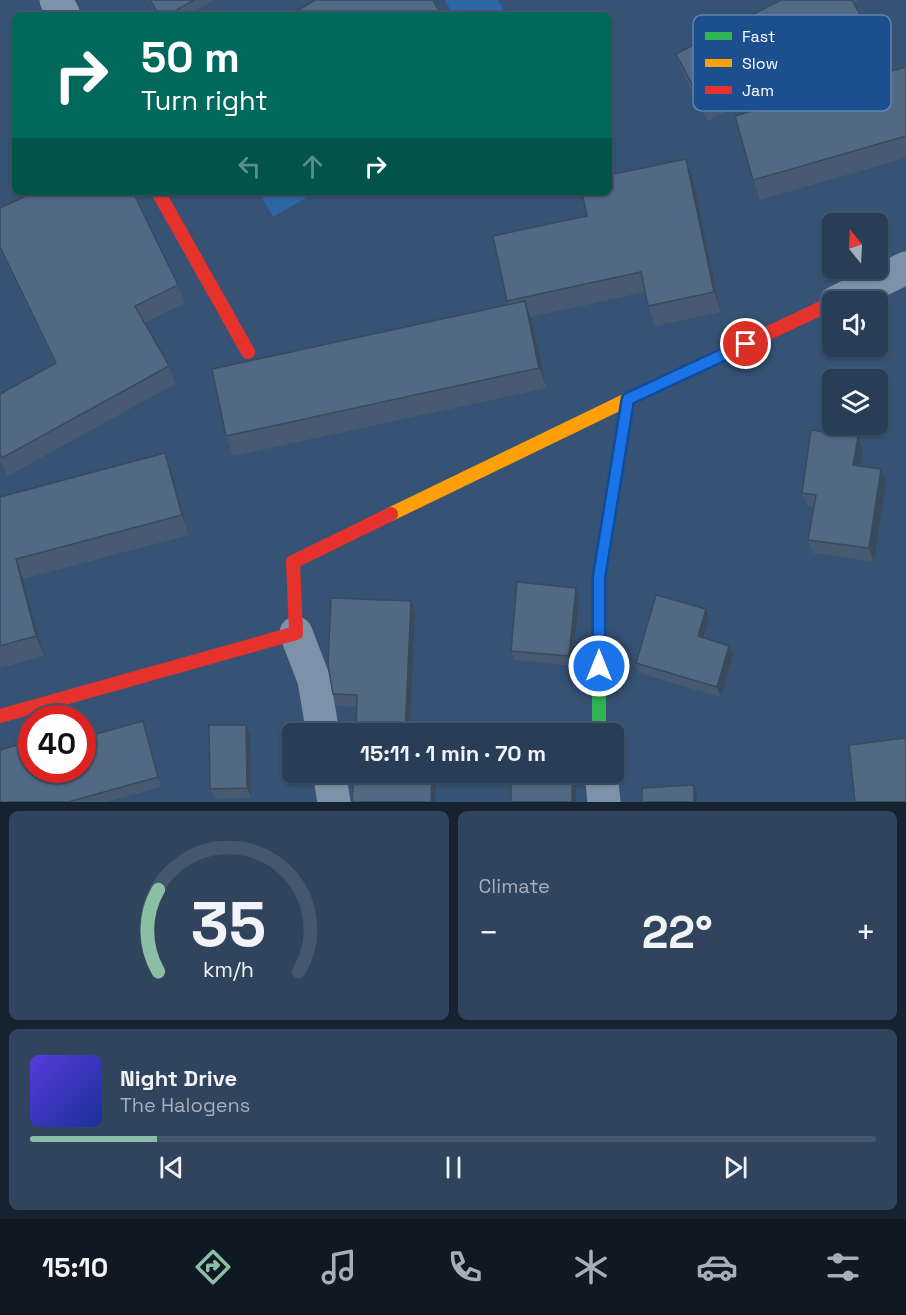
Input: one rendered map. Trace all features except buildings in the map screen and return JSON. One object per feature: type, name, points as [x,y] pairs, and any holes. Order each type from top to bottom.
[{"type":"street","points":[[160,195],[248,352]]},
{"type":"street","points":[[857,291],[906,268]]},
{"type":"street","points":[[321,723],[314,680],[296,633],[293,562],[822,308]]},
{"type":"street","points":[[599,723],[599,577],[628,399]]},
{"type":"street","points":[[0,716],[296,633]]},
{"type":"street","points":[[331,783],[334,802]]},
{"type":"street","points":[[602,783],[604,802]]},
{"type":"shaded area","points":[[445,0],[498,0],[504,12],[451,12]]},
{"type":"shaded area","points":[[261,195],[311,195],[273,217]]},
{"type":"traffic: fast","points":[[599,723],[599,577],[628,399]]},
{"type":"traffic: slow","points":[[391,514],[637,395]]},
{"type":"traffic: jam","points":[[160,195],[248,352]]},
{"type":"traffic: jam","points":[[637,395],[822,308]]},
{"type":"traffic: jam","points":[[0,716],[296,633],[293,562],[391,514]]},
{"type":"route","points":[[599,666],[599,577],[628,399],[746,344]]}]
